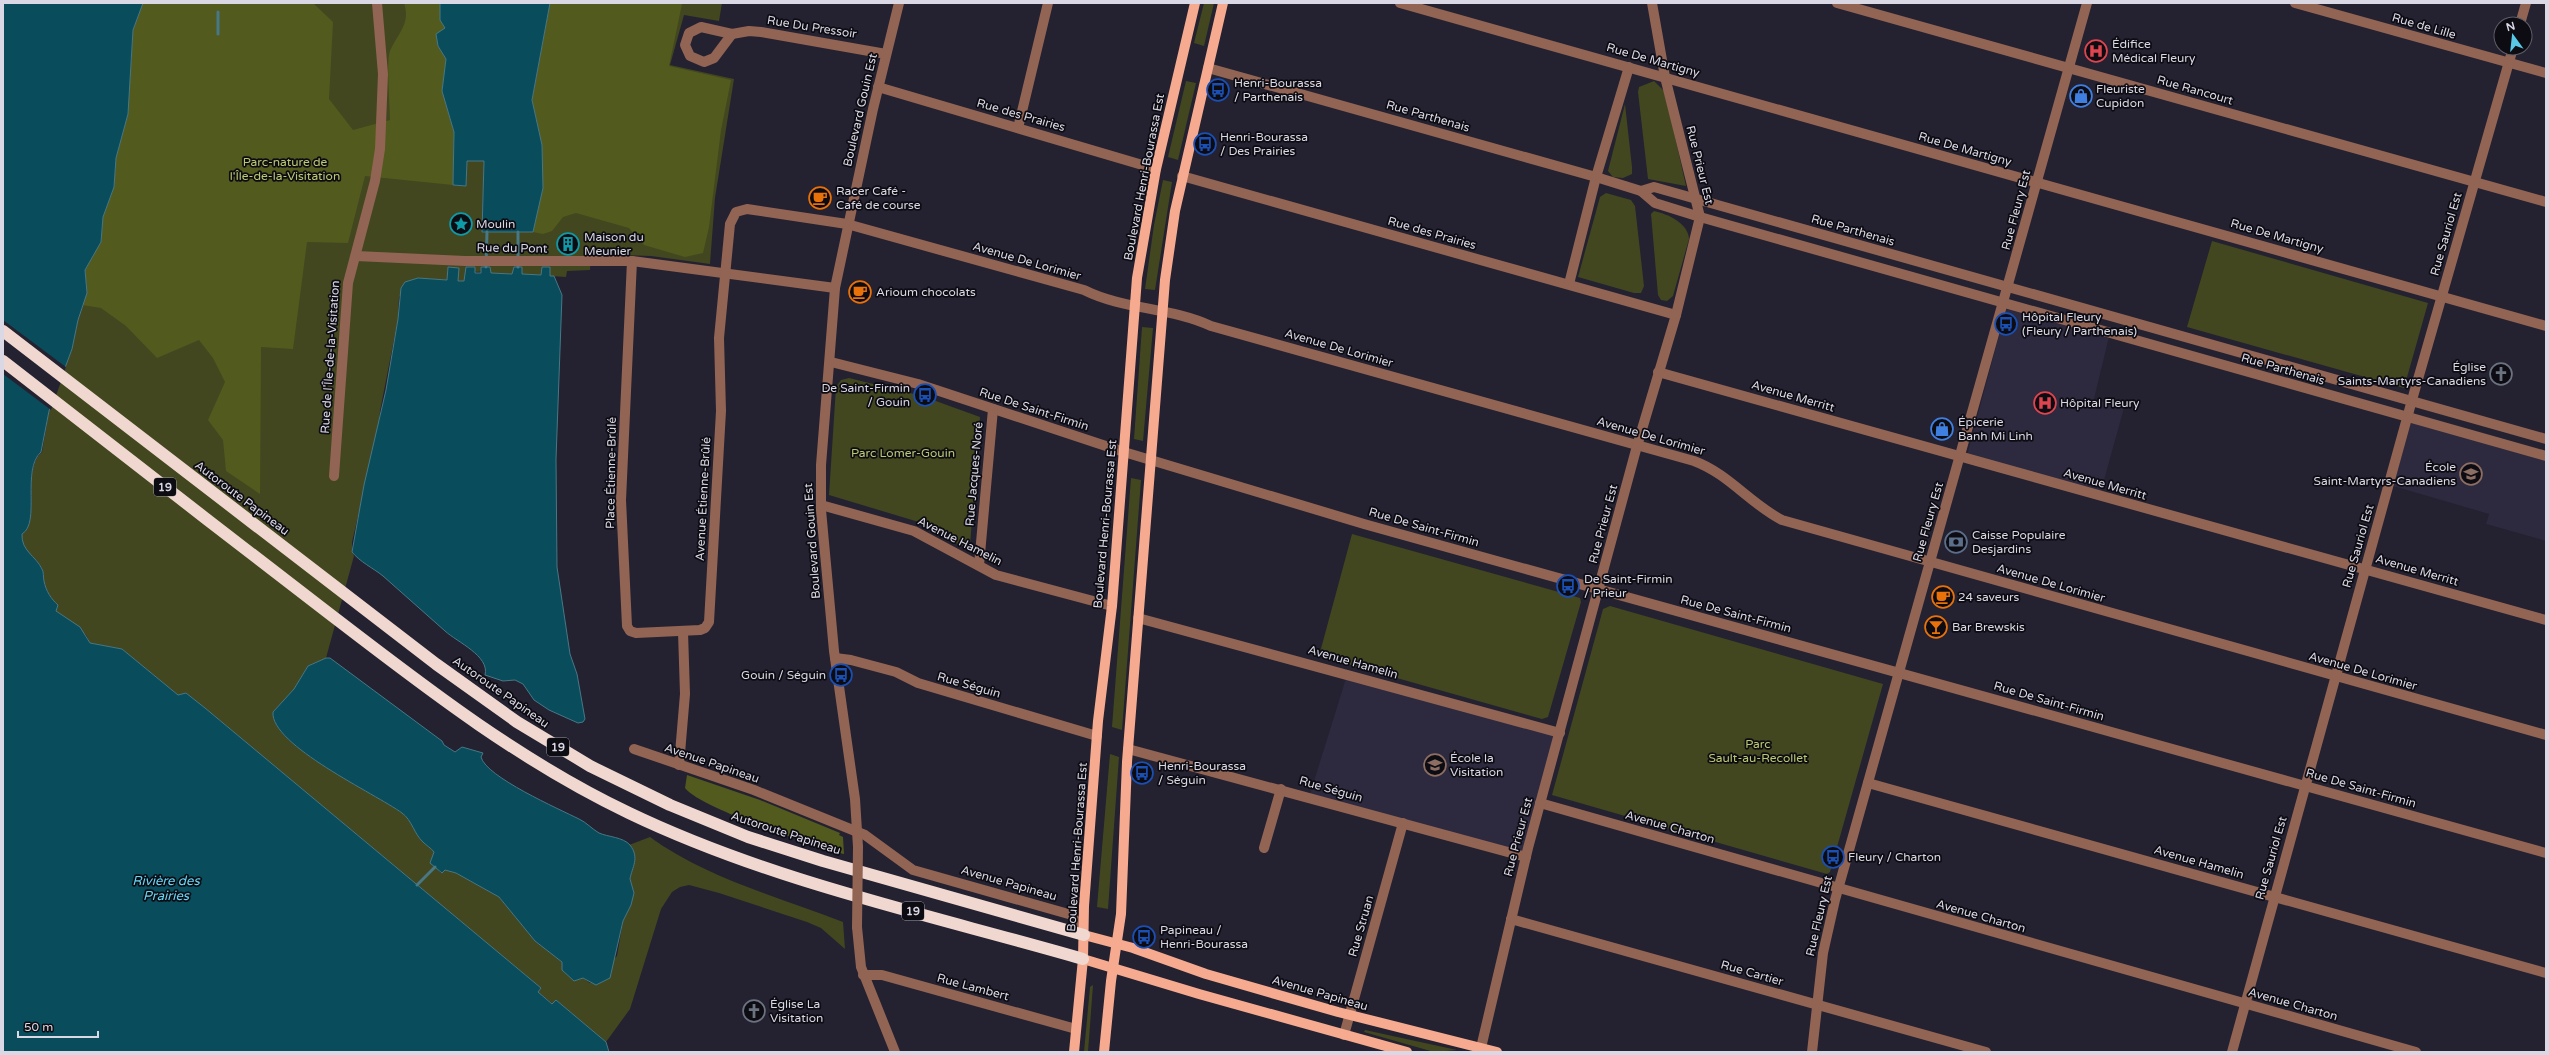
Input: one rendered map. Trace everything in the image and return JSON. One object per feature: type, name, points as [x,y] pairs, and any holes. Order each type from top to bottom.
[{"type":"highway","name":"Autoroute Papineau","points":[[3,331],[108,414],[466,686],[517,722],[590,766],[682,811],[754,839],[823,861],[1084,935]]},
{"type":"highway","name":"19","points":[[3,361],[242,547],[473,722],[579,788],[670,832],[760,867],[1083,960]]},
{"type":"main road","name":"Boulevard Henri-Bourassa Est","points":[[1074,1052],[1083,960],[1084,906],[1097,736],[1112,606],[1135,307],[1142,242],[1156,168],[1195,3]]},
{"type":"main road","points":[[1104,1052],[1112,968],[1121,914],[1128,749],[1162,311],[1169,244],[1182,176],[1223,3]]},
{"type":"main road","name":"Avenue Papineau","points":[[1084,935],[1117,944],[1206,974],[1349,1015],[1481,1050],[1497,1052]]},
{"type":"main road","points":[[1083,960],[1407,1052]]},
{"type":"street","name":"Rue de l'Île-de-la-Visitation","points":[[334,476],[348,283],[376,180],[380,149],[383,74],[377,3]]},
{"type":"street","name":"Boulevard Gouin Est","points":[[895,1052],[863,975],[858,953],[858,832],[855,799],[835,658],[820,505],[822,444],[831,362],[836,288],[847,224],[878,87],[899,3]]},
{"type":"street","points":[[1018,128],[1048,3]]},
{"type":"street","name":"Rue De Martigny","points":[[1400,3],[2546,326]]},
{"type":"street","name":"Rue Prieur Est","points":[[1481,1050],[1540,803],[1637,446],[1676,314],[1700,218],[1665,77],[1652,3]]},
{"type":"street","name":"Rue Rancourt","points":[[1837,3],[2546,202]]},
{"type":"street","name":"Rue Fleury Est","points":[[1812,1052],[1816,1005],[1823,953],[1838,889],[2087,3]]},
{"type":"street","name":"Rue de Lille","points":[[2295,3],[2546,73]]},
{"type":"street","points":[[2522,16],[2526,3]]},
{"type":"street","name":"Rue Du Pressoir","points":[[732,34],[709,60],[696,60],[687,52],[686,40],[696,28],[715,29],[732,34],[749,31],[761,32],[886,54]]},
{"type":"street","name":"Rue Sauriol Est","points":[[2232,1052],[2273,896],[2412,400],[2511,56]]},
{"type":"street","points":[[1569,284],[1596,177],[1629,67]]},
{"type":"street","name":"Rue Parthenais","points":[[1208,68],[1642,191],[1655,203],[1700,218],[2546,456]]},
{"type":"street","name":"Rue des Prairies","points":[[878,87],[1156,168]]},
{"type":"street","name":"Rue des Prairies","points":[[1182,176],[1676,314]]},
{"type":"street","name":"Rue Parthenais","points":[[1642,191],[1654,187],[1695,200],[2412,400],[2546,439]]},
{"type":"street","name":"Avenue De Lorimier","points":[[733,216],[740,210],[746,209],[847,224],[1076,288],[1099,297],[1135,307],[1162,311],[1694,461],[1718,471],[1756,505],[1782,520],[2546,735]]},
{"type":"street","name":"Avenue Étienne-Brûlé","points":[[683,632],[703,630],[707,625],[709,618],[721,410],[719,338],[725,272],[733,216]]},
{"type":"street","name":"Rue du Pont","points":[[356,256],[446,260],[550,262],[632,261],[725,272],[836,288]]},
{"type":"street","name":"Place Étienne-Brûlé","points":[[632,261],[621,500],[627,626],[630,631],[636,633],[683,632]]},
{"type":"street","points":[[2052,317],[2057,301]]},
{"type":"street","points":[[2106,333],[2111,316]]},
{"type":"street","name":"Rue De Saint-Firmin","points":[[831,362],[918,384],[1150,461],[1598,589],[2546,853]]},
{"type":"street","name":"Avenue Merritt","points":[[1658,372],[1960,456],[2096,496],[2546,620]]},
{"type":"street","name":"Rue Jacques-Noré","points":[[979,565],[993,409]]},
{"type":"street","name":"Avenue Hamelin","points":[[820,505],[914,530],[996,575],[1112,606]]},
{"type":"street","name":"Avenue Hamelin","points":[[1138,618],[1560,733]]},
{"type":"street","points":[[679,765],[685,694],[683,632]]},
{"type":"street","name":"Rue Séguin","points":[[835,658],[851,660],[896,672],[918,683],[1097,736]]},
{"type":"street","name":"Avenue Papineau","points":[[634,749],[754,790],[858,832],[913,870],[1072,915],[1084,935]]},
{"type":"street","name":"Rue Séguin","points":[[1128,749],[1281,789],[1526,857]]},
{"type":"street","name":"Avenue Hamelin","points":[[1868,783],[2546,973]]},
{"type":"street","points":[[1264,848],[1281,789]]},
{"type":"street","name":"Avenue Charton","points":[[1540,803],[1838,889],[2416,1052]]},
{"type":"street","name":"Rue Struan","points":[[1344,1035],[1403,824]]},
{"type":"street","name":"Rue Cartier","points":[[1511,920],[1986,1052]]},
{"type":"street","name":"Rue Lambert","points":[[863,975],[882,975],[1076,1029]]},
{"type":"shaded area","name":"Hôpital Fleury","points":[[2006,309],[2109,337],[2094,399],[2124,408],[2100,495],[1966,459]]},
{"type":"shaded area","name":"École Saint-Martyrs-Canadiens","points":[[2411,422],[2546,461],[2546,541],[2486,524],[2489,514],[2393,486]]},
{"type":"shaded area","name":"École la Visitation","points":[[1347,675],[1560,733],[1526,857],[1309,797]]},
{"type":"green space","name":"Parc-nature de l'Île-de-la-Visitation","points":[[143,3],[440,3],[453,185],[466,186],[467,161],[484,161],[482,232],[533,232],[550,3],[722,3],[719,21],[684,15],[670,65],[734,79],[715,198],[710,264],[651,256],[591,254],[590,270],[567,271],[566,277],[550,276],[550,267],[542,275],[522,274],[522,267],[514,267],[513,274],[491,273],[490,267],[483,271],[475,272],[466,267],[465,281],[458,281],[458,268],[448,268],[447,280],[418,278],[399,297],[398,319],[380,411],[378,431],[352,542],[352,552],[354,556],[326,658],[308,666],[294,689],[273,712],[277,725],[288,739],[327,768],[402,813],[411,823],[420,839],[434,852],[431,863],[441,873],[445,870],[456,873],[499,897],[535,941],[562,962],[562,970],[574,981],[583,978],[590,983],[617,956],[623,921],[631,905],[634,893],[630,879],[634,859],[629,845],[650,837],[695,864],[719,875],[744,886],[843,922],[845,949],[821,928],[807,922],[719,893],[689,885],[680,887],[672,892],[661,909],[630,1009],[606,1042],[556,1000],[553,1004],[538,992],[541,988],[186,693],[178,695],[122,649],[90,643],[86,635],[56,611],[58,605],[47,591],[42,568],[26,549],[22,540],[22,534],[27,528],[30,520],[31,483],[33,471],[36,460],[42,452],[49,411],[72,349],[78,320],[87,293]]},
{"type":"green space","points":[[143,3],[313,3],[333,22],[329,99],[353,130],[390,120],[388,74],[389,56],[390,51],[405,23],[406,10],[404,3],[440,3],[440,20],[445,28],[438,46],[446,59],[442,91],[454,132],[453,185],[365,176],[348,243],[307,242],[293,349],[261,347],[260,494],[226,471],[223,440],[208,420],[225,382],[213,358],[199,340],[157,358],[126,326],[101,308],[82,305],[87,293],[85,270],[101,242],[103,217],[114,187],[116,158],[128,114],[133,30]]},
{"type":"green space","points":[[550,3],[682,4],[669,66],[731,80],[721,130],[709,227],[703,253],[685,257],[644,245],[629,228],[576,213],[563,217],[552,231],[543,234],[533,232],[543,188],[542,145],[532,100]]},
{"type":"green space","points":[[1204,3],[1214,3],[1204,46],[1194,43]]},
{"type":"green space","points":[[1186,81],[1196,83],[1178,160],[1168,157]]},
{"type":"green space","points":[[1654,81],[1665,92],[1686,186],[1648,179],[1638,92],[1639,87]]},
{"type":"green space","points":[[1625,104],[1632,174],[1623,178],[1613,177],[1608,171]]},
{"type":"green space","points":[[1163,180],[1172,182],[1155,290],[1145,289],[1154,225]]},
{"type":"green space","points":[[1606,193],[1631,200],[1635,206],[1644,286],[1641,293],[1634,293],[1578,277],[1600,197]]},
{"type":"green space","points":[[1654,211],[1665,214],[1681,224],[1688,233],[1689,239],[1673,296],[1667,301],[1661,300],[1658,295],[1651,214]]},
{"type":"green space","points":[[2212,241],[2428,303],[2404,388],[2187,327]]},
{"type":"green space","points":[[1142,327],[1153,328],[1143,441],[1134,439]]},
{"type":"green space","name":"Parc Lomer-Gouin","points":[[849,378],[922,396],[980,417],[970,545],[961,546],[922,523],[829,495],[836,387],[841,380]]},
{"type":"green space","points":[[1131,478],[1141,480],[1122,730],[1112,727]]},
{"type":"green space","points":[[1352,534],[1580,598],[1581,602],[1548,717],[1542,719],[1319,656]]},
{"type":"green space","name":"Parc Sault-au-Recollet","points":[[1610,606],[1883,684],[1830,872],[1827,874],[1552,795],[1603,609]]},
{"type":"green space","points":[[1110,754],[1119,757],[1108,909],[1097,907]]},
{"type":"green space","points":[[687,775],[760,800],[840,833],[839,835],[843,837],[844,854],[760,826],[713,806],[696,797],[685,788]]},
{"type":"green space","points":[[1093,985],[1088,1052],[1084,1052],[1090,987]]},
{"type":"green space","points":[[1365,1030],[1457,1050],[1434,1052],[1364,1032]]},
{"type":"water","name":"Rivière des Prairies","points":[[3,3],[143,3],[133,30],[128,114],[116,158],[114,187],[103,217],[101,242],[85,270],[87,293],[78,320],[72,349],[49,411],[41,452],[35,460],[32,471],[30,519],[27,528],[22,534],[22,540],[26,549],[43,570],[47,591],[58,605],[56,611],[80,627],[90,643],[122,649],[178,695],[186,693],[205,708],[541,988],[538,992],[552,1004],[556,1000],[606,1042],[609,1052],[3,1052]]},
{"type":"water","points":[[440,3],[550,3],[532,100],[542,145],[543,188],[533,232],[482,232],[484,161],[467,161],[466,186],[453,185],[454,132],[442,91],[446,59],[438,46],[436,34],[445,28],[440,20]]},
{"type":"water","points":[[448,267],[459,268],[458,281],[464,281],[466,267],[475,267],[475,273],[481,273],[481,267],[490,267],[491,273],[512,274],[514,267],[522,267],[522,274],[541,275],[542,267],[550,267],[550,276],[554,276],[562,295],[556,459],[557,567],[570,654],[577,674],[585,719],[583,722],[578,723],[549,710],[534,700],[523,684],[515,680],[503,681],[485,675],[483,662],[478,656],[445,631],[383,576],[355,556],[352,552],[364,485],[386,390],[398,319],[401,288],[405,282],[418,278],[447,280]]},
{"type":"water","points":[[326,658],[330,658],[455,752],[462,747],[483,753],[481,757],[486,765],[509,783],[524,792],[582,820],[599,833],[623,840],[630,845],[635,858],[630,879],[634,893],[631,905],[623,921],[610,978],[596,985],[583,978],[574,981],[562,970],[562,962],[535,941],[499,897],[456,873],[445,870],[442,873],[430,863],[434,852],[420,839],[408,819],[402,813],[327,768],[288,739],[277,725],[273,712],[294,689],[308,666]]},
{"type":"pier","points":[[3,320],[66,367],[51,410],[3,374]]},
{"type":"waterway","points":[[218,12],[218,34]]},
{"type":"waterway","points":[[486,267],[487,232]]},
{"type":"waterway","points":[[518,232],[518,267]]},
{"type":"waterway","points":[[417,885],[435,867]]},
{"type":"place","name":"Édifice Médical Fleury","points":[[2096,51]]},
{"type":"place","name":"Henri-Bourassa / Parthenais","points":[[1218,90]]},
{"type":"place","name":"Fleuriste Cupidon","points":[[2081,96]]},
{"type":"place","name":"Henri-Bourassa / Des Prairies","points":[[1205,144]]},
{"type":"place","name":"Racer Café - Café de course","points":[[820,198]]},
{"type":"place","name":"Moulin","points":[[461,224]]},
{"type":"place","name":"Maison du Meunier","points":[[568,244]]},
{"type":"place","name":"Arioum chocolats","points":[[860,292]]},
{"type":"place","name":"Hôpital Fleury (Fleury / Parthenais)","points":[[2006,324]]},
{"type":"place","name":"Église Saints-Martyrs-Canadiens","points":[[2501,374]]},
{"type":"place","name":"De Saint-Firmin / Gouin","points":[[925,395]]},
{"type":"place","name":"Hôpital Fleury","points":[[2045,403]]},
{"type":"place","name":"Épicerie Banh Mi Linh","points":[[1942,429]]},
{"type":"place","name":"École Saint-Martyrs-Canadiens","points":[[2471,474]]},
{"type":"place","name":"Caisse Populaire Desjardins","points":[[1956,542]]},
{"type":"place","name":"De Saint-Firmin / Prieur","points":[[1568,586]]},
{"type":"place","name":"24 saveurs","points":[[1943,597]]},
{"type":"place","name":"Bar Brewskis","points":[[1936,627]]},
{"type":"place","name":"Gouin / Séguin","points":[[841,675]]},
{"type":"place","name":"École la Visitation","points":[[1435,765]]},
{"type":"place","name":"Henri-Bourassa / Séguin","points":[[1142,773]]},
{"type":"place","name":"Fleury / Charton","points":[[1833,857]]},
{"type":"place","name":"Papineau / Henri-Bourassa","points":[[1144,937]]},
{"type":"place","name":"Église La Visitation","points":[[754,1011]]}]
